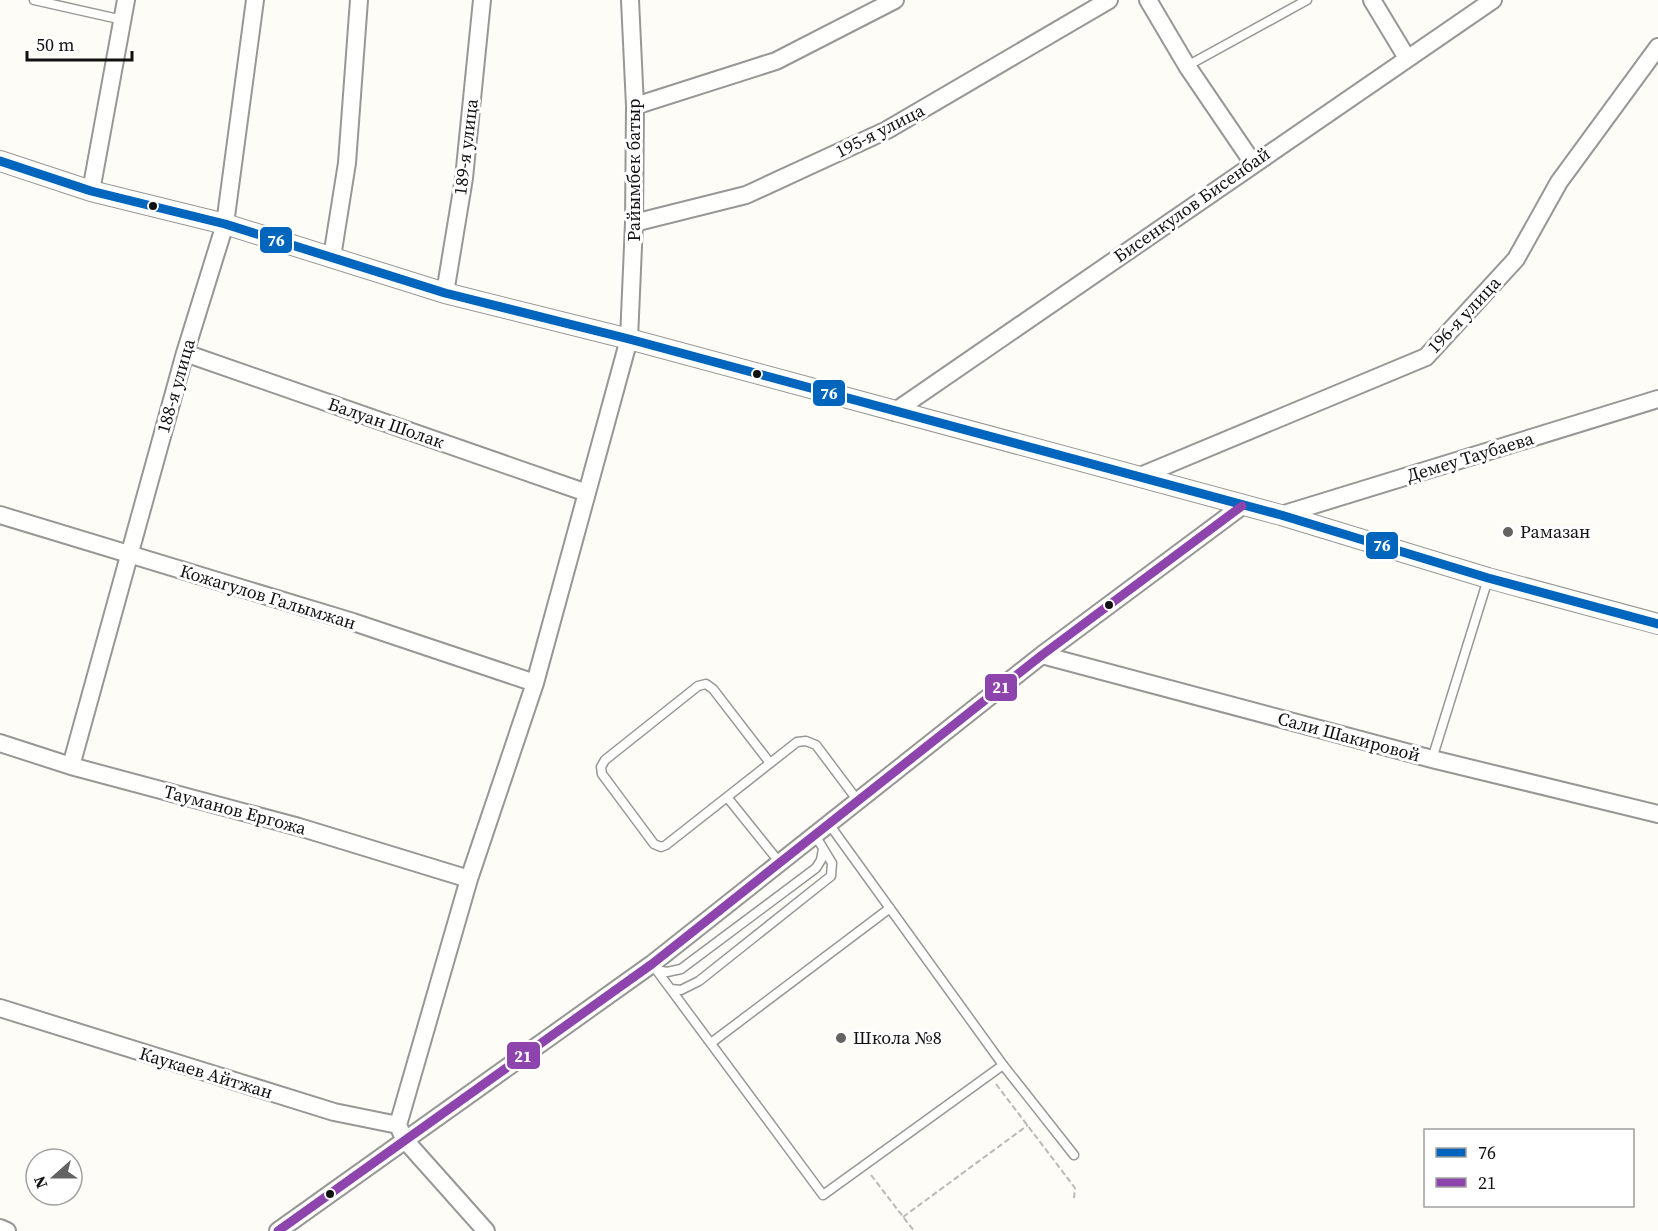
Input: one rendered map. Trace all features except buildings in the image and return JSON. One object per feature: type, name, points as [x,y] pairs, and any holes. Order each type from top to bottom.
[{"type":"street","points":[[91,191],[126,0]]},
{"type":"street","name":"188-я улица","points":[[71,766],[185,353],[225,224],[255,0]]},
{"type":"street","points":[[332,257],[347,163],[358,0]]},
{"type":"street","name":"189-я улица","points":[[445,293],[464,178],[482,0]]},
{"type":"street","name":"Райымбек батыр","points":[[401,1132],[469,879],[534,683],[629,339],[634,223],[634,106],[630,0]]},
{"type":"street","points":[[634,106],[776,61],[895,0]]},
{"type":"street","name":"195-я улица","points":[[634,223],[746,195],[887,130],[1109,0]]},
{"type":"street","points":[[1148,0],[1187,66],[1253,163]]},
{"type":"street","points":[[1372,0],[1407,58]]},
{"type":"street","name":"Бисенкулов Бисенбай","points":[[894,412],[1493,0]]},
{"type":"street","name":"196-я улица","points":[[1138,477],[1426,357],[1516,259],[1559,182],[1658,47]]},
{"type":"street","points":[[0,161],[91,191],[225,224],[445,293],[629,339],[1281,515],[1488,578],[1658,624]]},
{"type":"street","name":"Балуан Шолак","points":[[185,353],[587,493]]},
{"type":"street","name":"Демеу Таубаева","points":[[1281,515],[1658,399]]},
{"type":"street","points":[[278,1231],[387,1155],[401,1132],[654,967],[780,863],[819,842],[829,824],[1042,655],[1242,506]]},
{"type":"street","name":"Кожагулов Галымжан","points":[[0,515],[128,556],[353,622],[534,683]]},
{"type":"street","name":"Сали Шакировой","points":[[1042,655],[1432,759],[1658,814]]},
{"type":"street","name":"Тауманов Ергожа","points":[[0,743],[71,766],[299,827],[469,879]]},
{"type":"street","name":"Каукаев Айтжан","points":[[0,1008],[401,1132]]},
{"type":"street","points":[[401,1132],[486,1231]]},
{"type":"street","points":[[0,1228],[7,1231]]},
{"type":"lane","points":[[34,0],[123,20]]},
{"type":"lane","points":[[1187,66],[1307,0]]},
{"type":"lane","points":[[1432,759],[1488,578]]},
{"type":"lane","points":[[770,763],[713,688],[706,684],[698,686],[615,752],[601,767],[602,774],[654,844],[661,847],[666,845],[770,763],[797,741],[806,741],[816,745],[858,801]]},
{"type":"lane","points":[[727,797],[780,863]]},
{"type":"lane","points":[[829,824],[1003,1065],[1074,1155]]},
{"type":"lane","points":[[654,967],[667,972],[681,969],[816,868],[821,860],[819,842]]},
{"type":"lane","points":[[670,989],[681,990],[699,981],[831,876],[832,863],[819,842]]},
{"type":"lane","points":[[711,1043],[890,908]]},
{"type":"lane","points":[[654,967],[823,1195],[1003,1065]]},
{"type":"path","points":[[989,1074],[1075,1188],[1074,1198]]},
{"type":"path","points":[[903,1217],[1028,1125]]},
{"type":"path","points":[[864,1165],[914,1231]]},
{"type":"transit line","name":"76","points":[[0,161],[91,191],[225,224],[445,293],[629,339],[1281,515],[1488,578],[1658,624]]},
{"type":"transit line","name":"21","points":[[278,1231],[652,964],[1042,655],[1242,506]]},
{"type":"place","name":"Рамазан","points":[[1508,532]]},
{"type":"place","name":"Школа №8","points":[[841,1038]]}]
